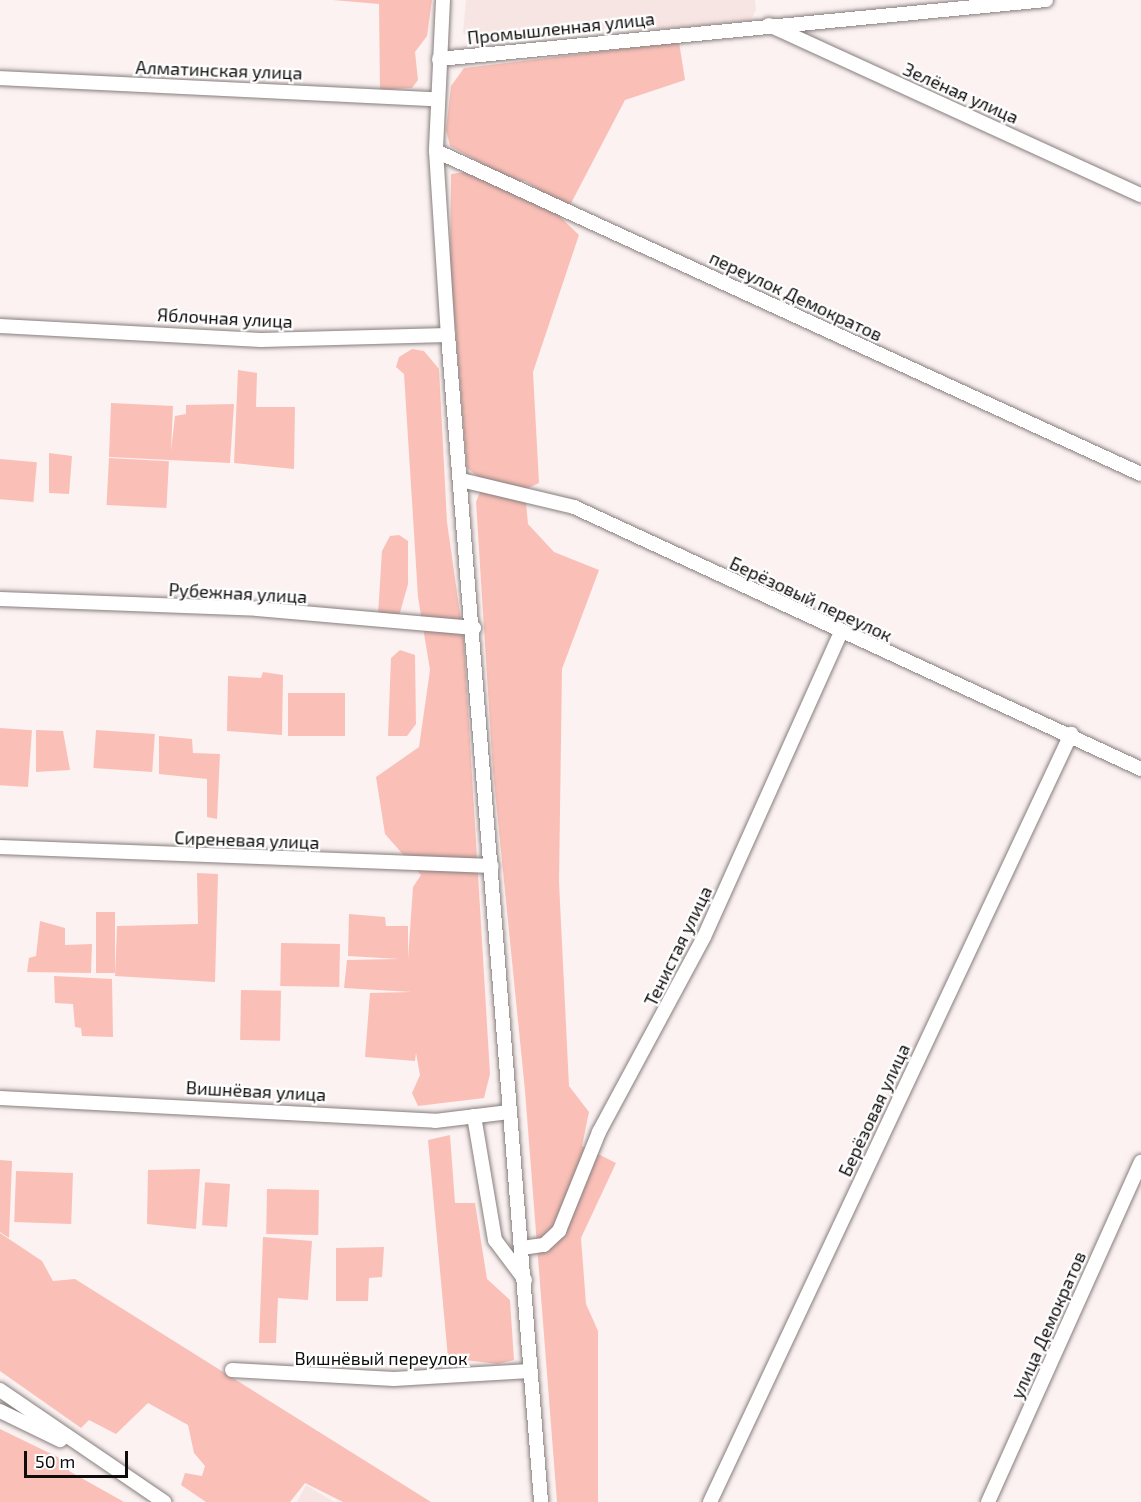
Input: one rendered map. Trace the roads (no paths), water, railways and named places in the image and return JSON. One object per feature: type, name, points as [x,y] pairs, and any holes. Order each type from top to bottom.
[{"type":"street","points":[[443,0],[436,99],[436,151],[448,335],[474,628],[509,1112],[525,1280],[541,1502]]},
{"type":"street","name":"Промышленная улица","points":[[440,59],[767,24],[1046,0]]},
{"type":"street","name":"Зелёная улица","points":[[767,24],[1141,195]]},
{"type":"street","name":"Алматинская улица","points":[[0,78],[436,99]]},
{"type":"street","name":"переулок Демократов","points":[[436,151],[1141,474]]},
{"type":"street","name":"Яблочная улица","points":[[0,326],[261,340],[448,335]]},
{"type":"street","name":"Берёзовый переулок","points":[[461,480],[574,507],[840,634],[1071,734],[1141,769]]},
{"type":"street","name":"Рубежная улица","points":[[0,599],[257,609],[474,628]]},
{"type":"street","name":"Тенистая улица","points":[[522,1248],[544,1245],[559,1231],[599,1132],[704,937],[840,634]]},
{"type":"street","name":"Берёзовая улица","points":[[710,1502],[1071,734]]},
{"type":"street","name":"Сиреневая улица","points":[[0,847],[492,866]]},
{"type":"street","name":"Вишнёвая улица","points":[[0,1098],[435,1121],[509,1112]]},
{"type":"street","points":[[474,1116],[495,1240],[525,1280]]},
{"type":"street","name":"улица Демократов","points":[[988,1502],[1141,1162]]},
{"type":"street","name":"Вишнёвый переулок","points":[[232,1370],[394,1379],[530,1371]]},
{"type":"street","points":[[0,1390],[81,1449],[164,1502]]},
{"type":"street","points":[[0,1411],[81,1449]]}]
